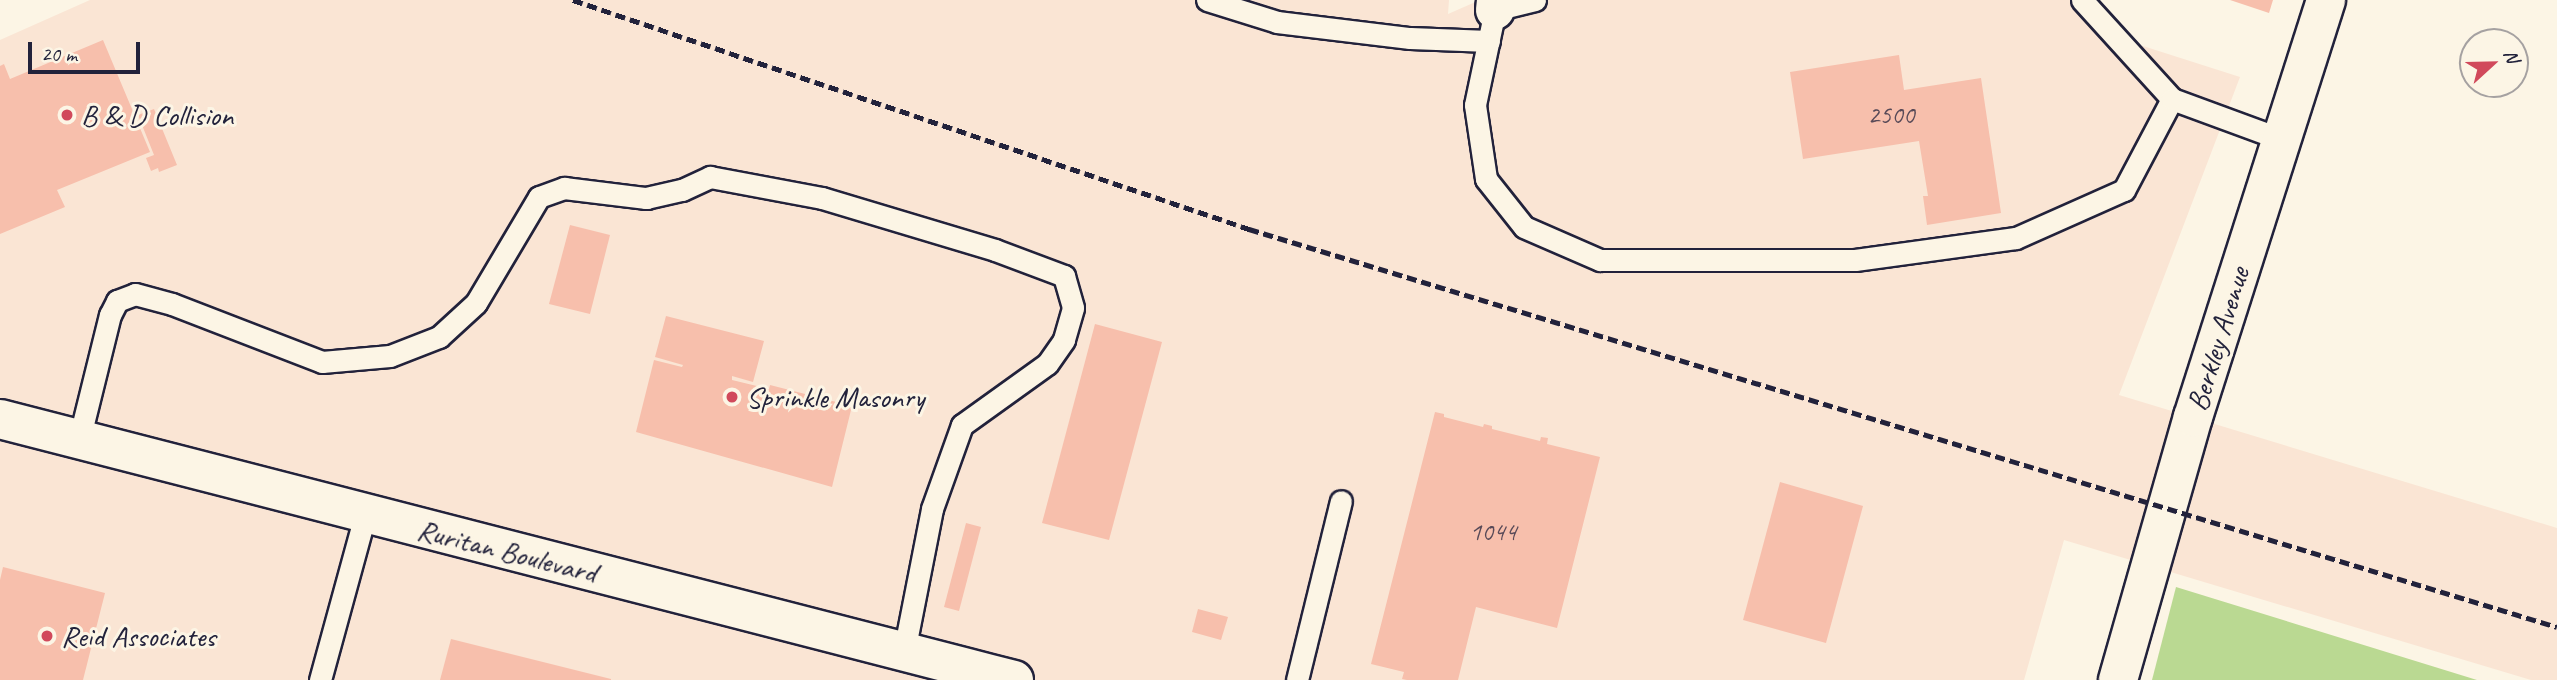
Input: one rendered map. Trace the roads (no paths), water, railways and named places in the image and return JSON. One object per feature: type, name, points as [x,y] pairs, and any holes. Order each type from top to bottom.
[{"type":"street","name":"Berkley Avenue","points":[[2118,680],[2193,417],[2326,0]]},
{"type":"street","name":"Ruritan Boulevard","points":[[0,419],[1013,680]]},
{"type":"lane","points":[[1207,0],[1277,22],[1410,38],[1493,17],[1535,0]]},
{"type":"lane","points":[[2082,0],[2172,99],[2281,139]]},
{"type":"lane","points":[[1493,17],[1475,105],[1486,179],[1524,227],[1600,260],[1855,260],[2016,238],[2124,190],[2172,99]]},
{"type":"lane","points":[[79,440],[110,315],[117,301],[135,294],[172,304],[322,362],[390,356],[439,337],[476,303],[539,197],[564,188],[646,198],[682,190],[710,177],[822,198],[995,250],[1064,276],[1073,308],[1064,340],[1047,364],[962,425],[932,509],[904,652]]},
{"type":"lane","points":[[1297,680],[1341,501]]},
{"type":"lane","points":[[320,680],[365,515]]},
{"type":"railway","points":[[573,0],[1249,229],[2557,627]]},
{"type":"place","name":"B & D Collision","points":[[67,115]]},
{"type":"place","name":"Sprinkle Masonry","points":[[732,397]]},
{"type":"place","name":"Reid Associates","points":[[47,636]]}]
